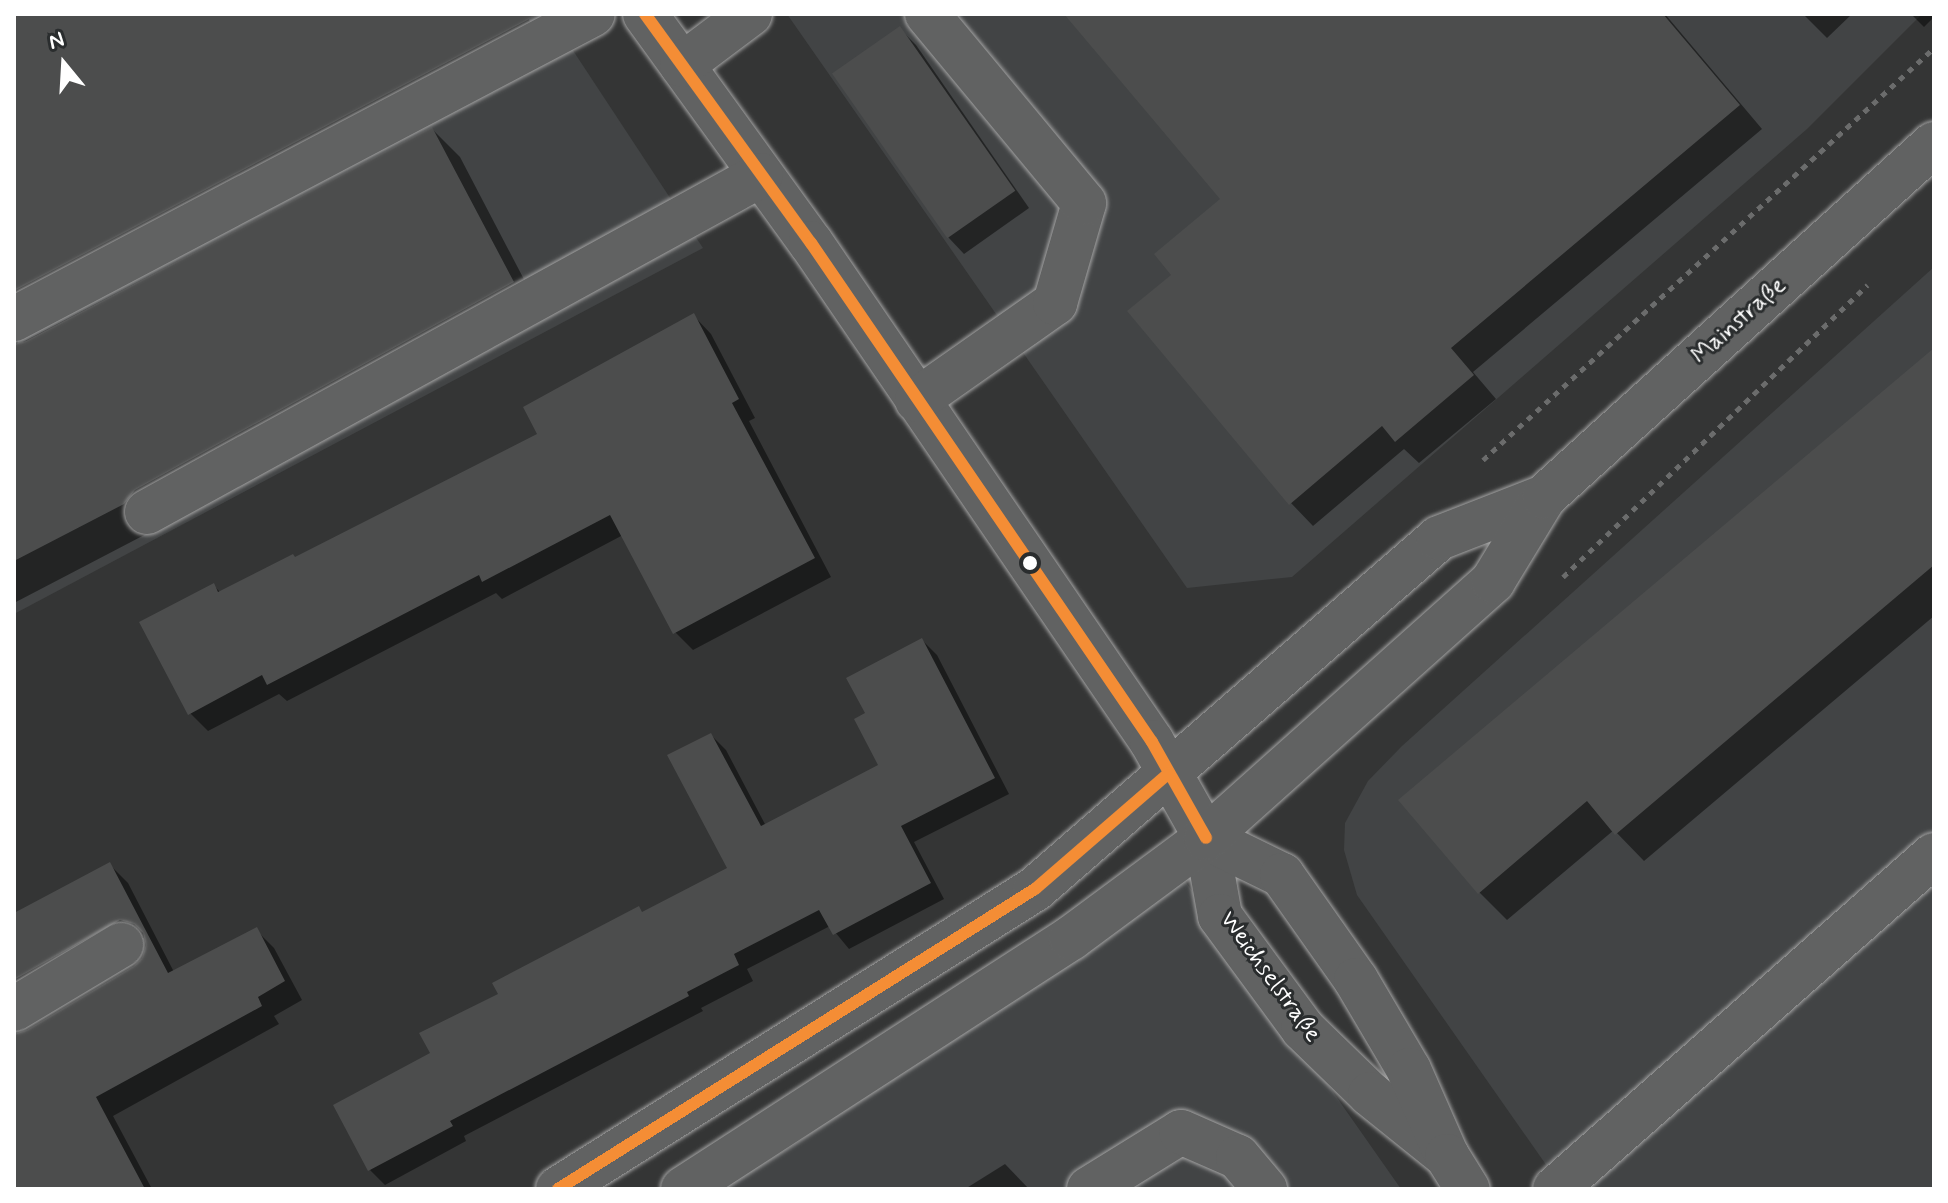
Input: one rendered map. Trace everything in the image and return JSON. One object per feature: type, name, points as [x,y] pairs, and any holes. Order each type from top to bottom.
[{"type":"main road","points":[[14,319],[593,14]]},
{"type":"main road","name":"Weichselstraße","points":[[645,14],[761,175],[1152,742],[1206,838],[1220,916],[1303,1029],[1458,1172]]},
{"type":"main road","points":[[682,65],[750,14]]},
{"type":"main road","points":[[917,400],[1055,303],[1084,203],[927,14]]},
{"type":"main road","name":"Mainstraße","points":[[683,1189],[1071,938],[1206,838],[1493,581],[1544,497],[1934,144]]},
{"type":"main road","points":[[147,512],[761,175]]},
{"type":"main road","name":"Mainstraße","points":[[558,1189],[1035,889],[1439,538],[1544,497]]},
{"type":"main road","name":"Weichselstraße","points":[[1206,838],[1282,875],[1356,980],[1409,1070],[1458,1172]]},
{"type":"main road","points":[[1555,1189],[1934,855]]},
{"type":"main road","points":[[14,1009],[121,945]]},
{"type":"main road","points":[[1089,1189],[1181,1132],[1238,1157],[1265,1189]]},
{"type":"path","points":[[1486,454],[1934,48]]},
{"type":"path","points":[[1557,583],[1877,275]]},
{"type":"shaded area","points":[[14,14],[549,14],[703,248],[14,614]]},
{"type":"shaded area","points":[[787,14],[1922,14],[1807,129],[1292,577],[1187,588]]},
{"type":"shaded area","points":[[1934,267],[1934,1189],[1563,1189],[1357,895],[1344,850],[1345,823],[1368,781],[1402,746]]},
{"type":"shaded area","points":[[1178,871],[1401,1189],[721,1189],[794,1145]]},
{"type":"building","points":[[14,14],[539,14],[14,291]]},
{"type":"building","points":[[1064,14],[1663,14],[1740,105],[1451,348],[1474,375],[1395,442],[1382,426],[1289,505],[1127,311],[1171,275],[1154,254],[1220,199]]},
{"type":"building","points":[[900,26],[1015,191],[947,238],[832,74]]},
{"type":"building","points":[[432,127],[514,282],[135,490],[124,504],[14,561],[14,344],[26,341]]},
{"type":"building","points":[[694,313],[739,399],[732,403],[815,558],[673,634],[610,515],[482,582],[479,575],[267,685],[262,675],[188,715],[139,622],[214,583],[218,592],[293,554],[295,557],[537,434],[523,407]]},
{"type":"building","points":[[1934,348],[1934,565],[1615,835],[1587,801],[1478,894],[1398,800]]},
{"type":"building","points":[[922,638],[995,778],[901,826],[931,883],[833,935],[819,910],[734,954],[739,965],[687,992],[689,996],[450,1121],[453,1126],[368,1171],[333,1105],[430,1053],[419,1033],[498,994],[492,983],[639,906],[642,912],[727,868],[667,755],[711,733],[761,826],[878,765],[854,719],[865,713],[846,678]]},
{"type":"building","points":[[110,862],[168,973],[257,927],[285,981],[258,997],[262,1006],[96,1097],[145,1189],[14,1189],[14,1034],[27,1030],[134,966],[142,958],[146,945],[143,933],[134,924],[120,920],[14,980],[14,913]]},
{"type":"transit line","points":[[645,14],[811,243],[1152,742],[1206,838]]},
{"type":"transit line","points":[[558,1189],[1035,889],[1169,773]]}]
